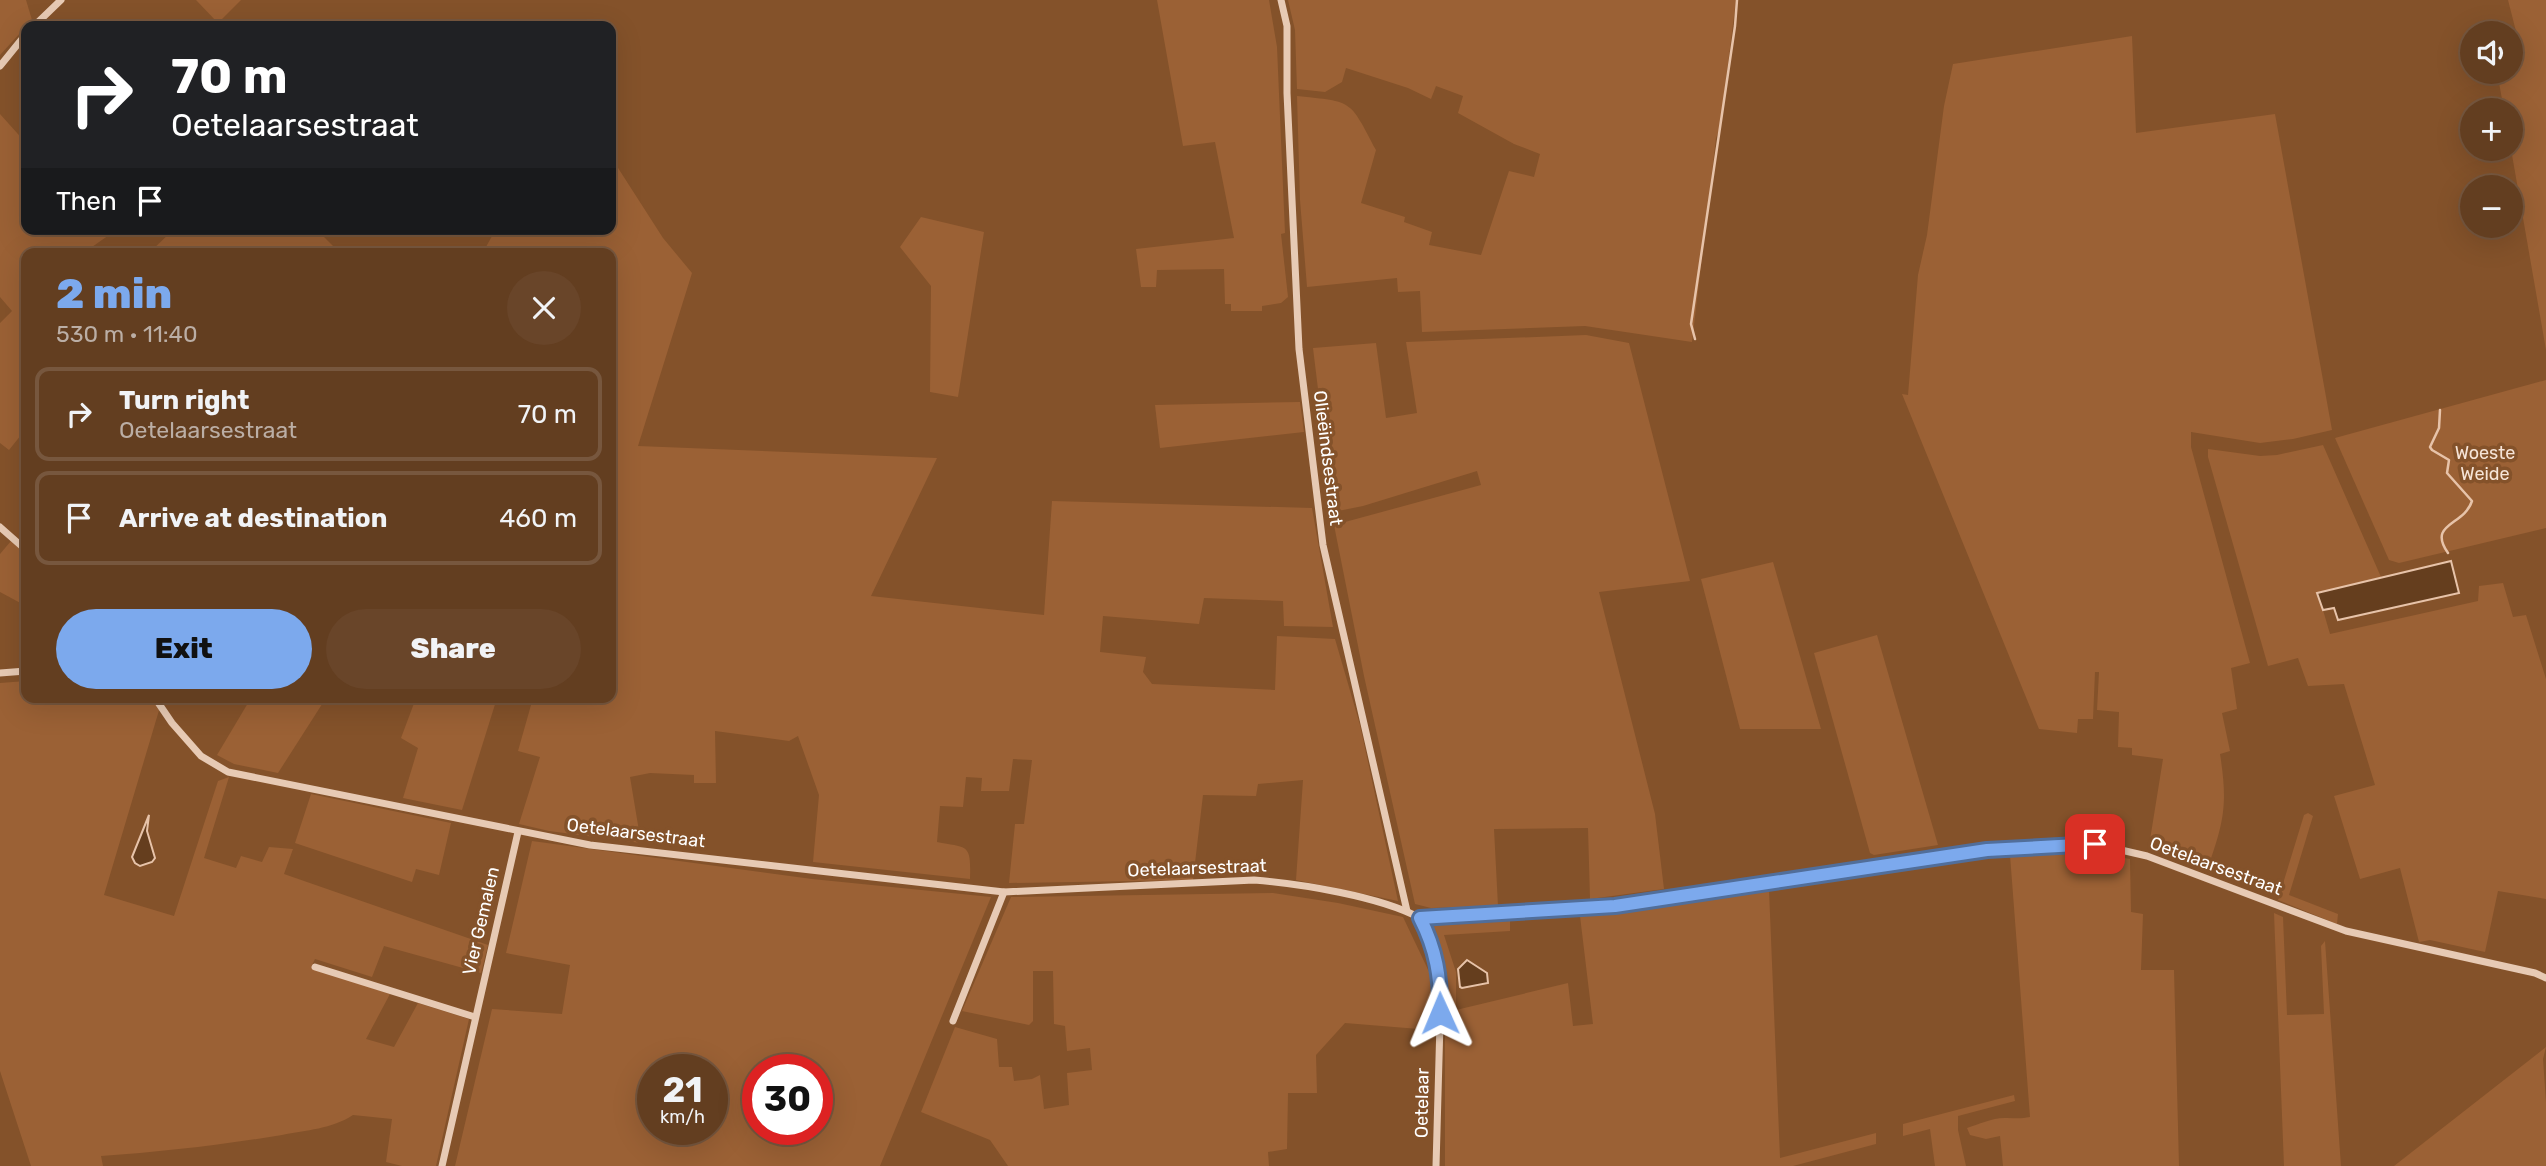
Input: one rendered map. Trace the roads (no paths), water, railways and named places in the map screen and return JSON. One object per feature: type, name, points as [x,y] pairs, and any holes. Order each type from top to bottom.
[{"type":"street","points":[[39,21],[61,0]]},
{"type":"street","name":"Olieëindsestraat","points":[[1281,0],[1287,26],[1287,93],[1299,349],[1323,545],[1407,911]]},
{"type":"street","points":[[0,66],[21,40]]},
{"type":"street","points":[[0,527],[21,546]]},
{"type":"street","points":[[0,673],[21,671]]},
{"type":"street","name":"Oetelaarsestraat","points":[[159,703],[172,723],[201,756],[228,772],[590,845],[1004,892],[1254,880],[1292,883],[1368,900],[1407,911],[1420,918],[1615,906],[1987,850],[2095,844],[2147,856],[2346,931],[2546,978]]},
{"type":"street","name":"Vier Gemalen","points":[[442,1166],[518,832]]},
{"type":"street","points":[[953,1021],[1004,892]]},
{"type":"street","name":"Oetelaar","points":[[1420,918],[1437,957],[1441,987],[1436,1166]]},
{"type":"street","points":[[315,967],[475,1017]]},
{"type":"waterway","points":[[1695,339],[1691,324],[1737,0]]},
{"type":"waterway","points":[[2440,410],[2439,428],[2430,447],[2449,460],[2447,473],[2472,501],[2468,509],[2444,530],[2443,543],[2448,553]]},
{"type":"park label","name":"Woeste Weide","points":[[2485,463]]}]
